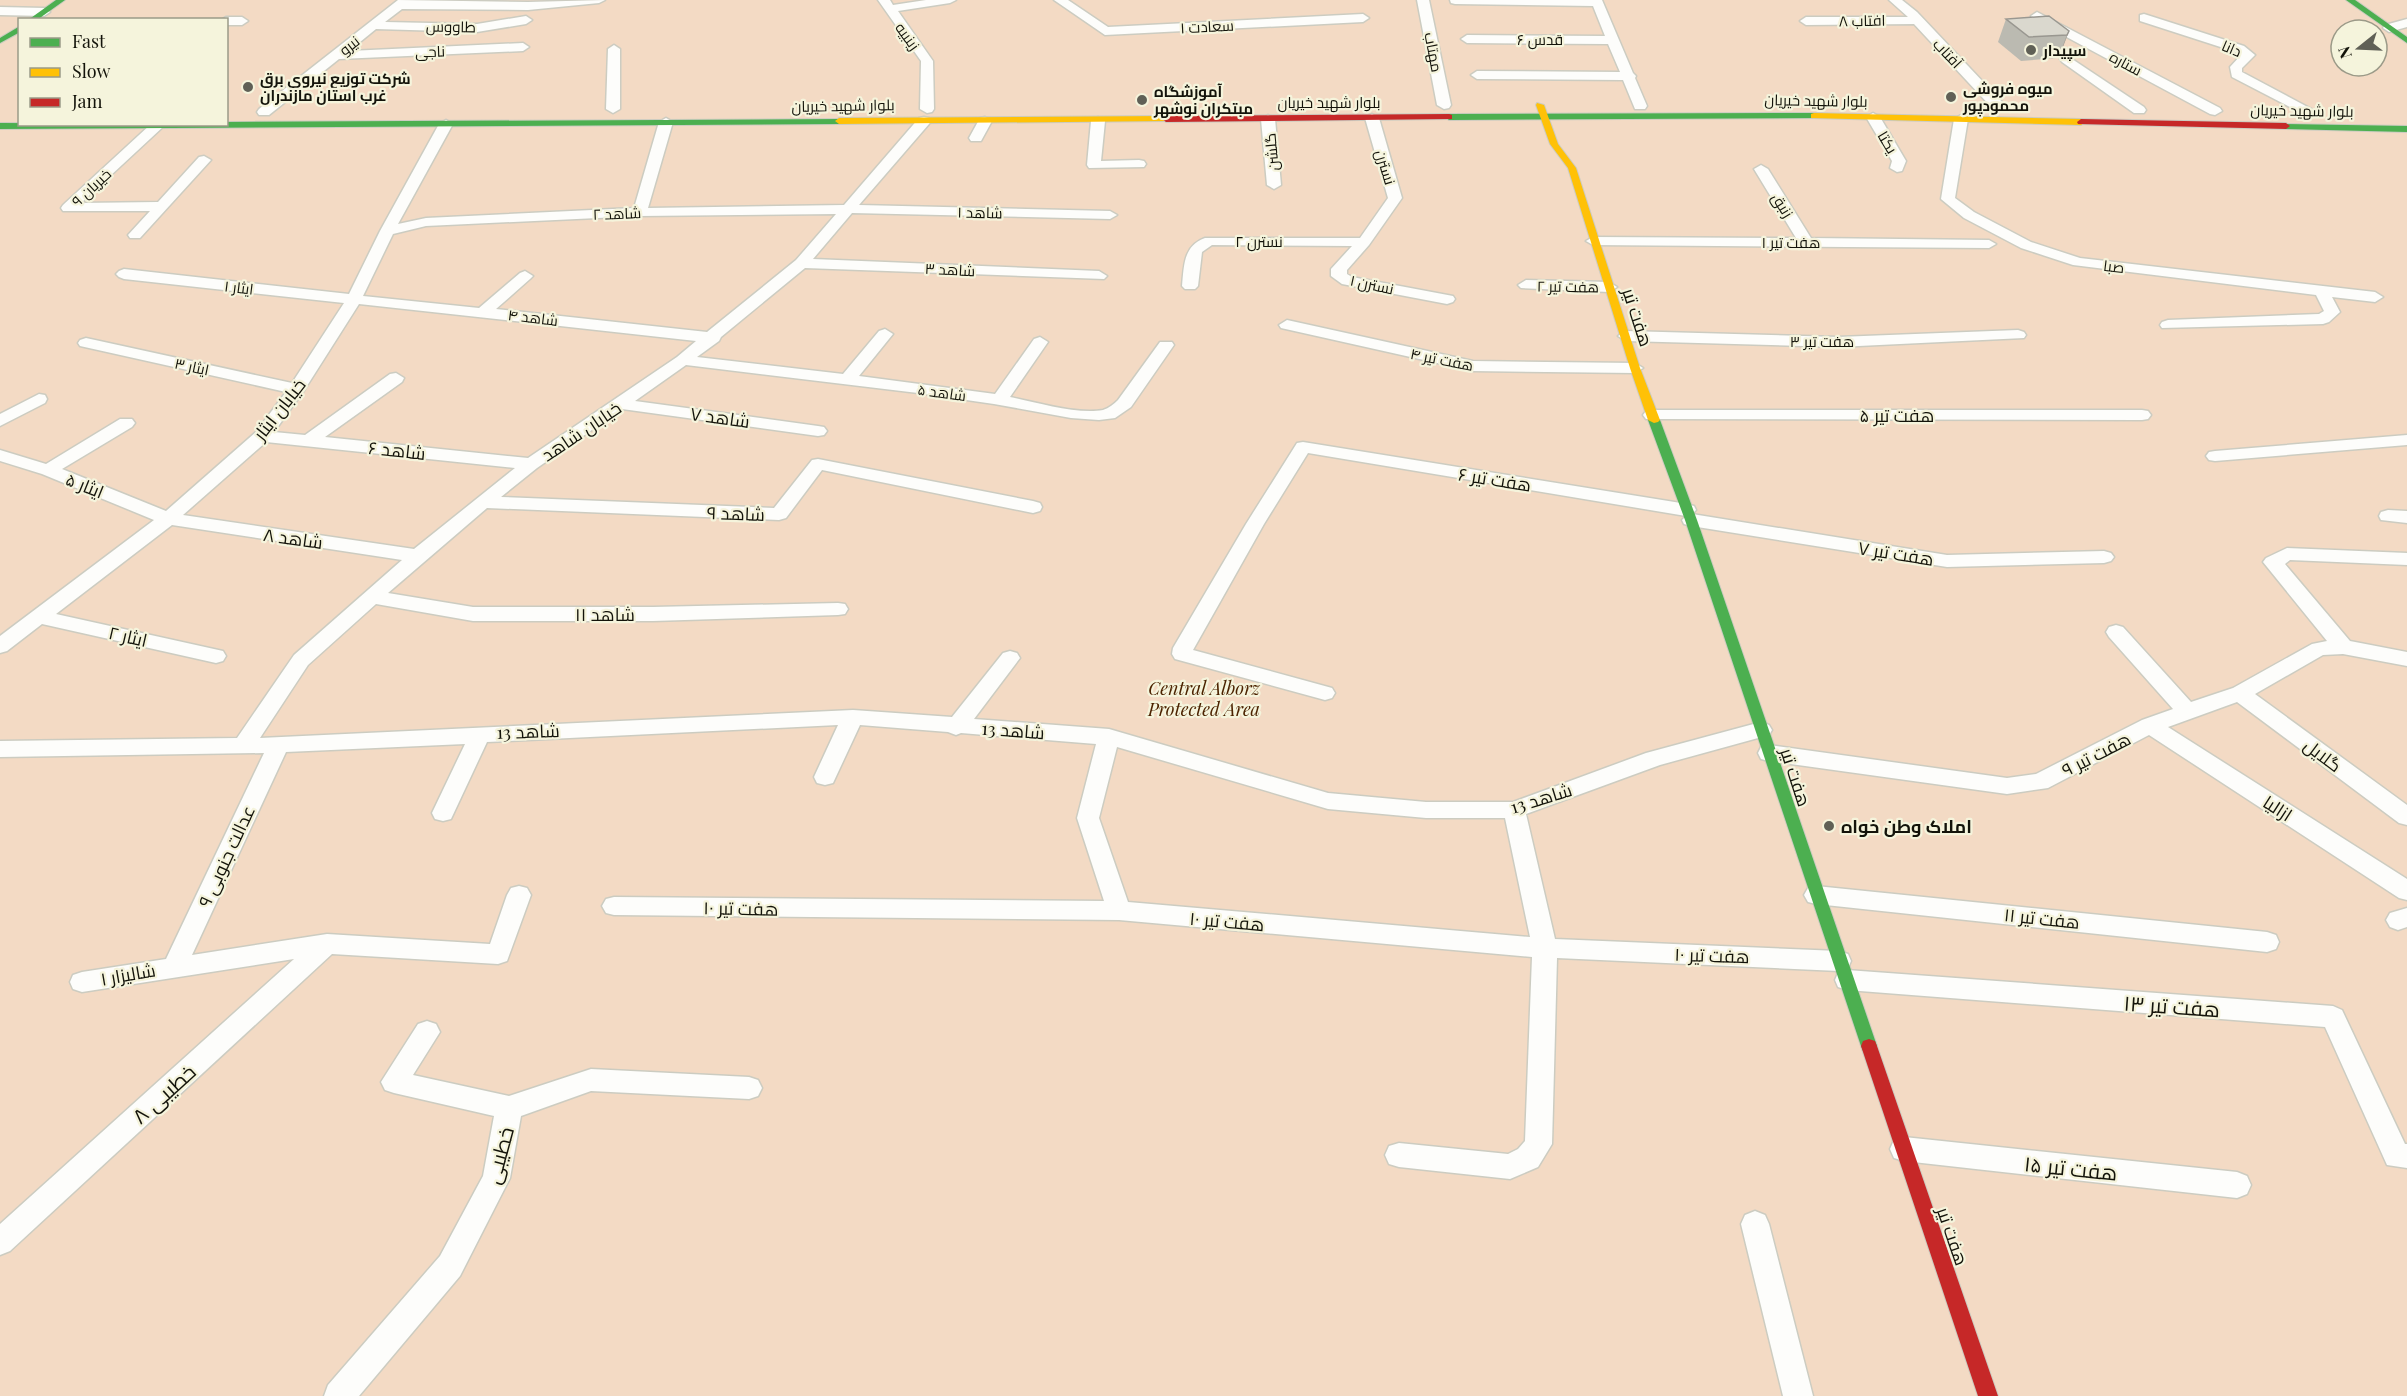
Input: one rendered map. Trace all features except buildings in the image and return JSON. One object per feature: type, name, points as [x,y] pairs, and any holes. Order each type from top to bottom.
[{"type":"main road","points":[[34,18],[61,0]]},
{"type":"main road","points":[[2350,0],[2407,41]]},
{"type":"main road","points":[[0,41],[18,29]]},
{"type":"main road","name":"بلوار شهید خیریان","points":[[228,126],[666,122],[1444,105],[1542,111],[1568,116],[1775,115],[2407,129]]},
{"type":"main road","name":"بلوار شهید خیریان","points":[[1568,116],[1640,106],[1999,107],[2407,115]]},
{"type":"main road","name":"بلوار شهید خیریان","points":[[228,112],[613,109],[926,115],[985,121],[1098,121],[1372,118],[1542,111]]},
{"type":"main road","name":"هفت تیر","points":[[1542,111],[1554,144],[1572,168],[1593,241],[1635,368],[1689,515],[1816,895],[1988,1396]]},
{"type":"main road","points":[[0,113],[18,113]]},
{"type":"main road","name":"بلوار شهید خیریان","points":[[0,126],[157,126]]},
{"type":"main road","points":[[1572,168],[1578,145]]},
{"type":"street","points":[[402,2],[528,6],[599,0]]},
{"type":"street","points":[[886,4],[950,0]]},
{"type":"street","name":"سعادت ۱","points":[[1060,0],[1105,31],[1363,18]]},
{"type":"street","name":"مهتاب","points":[[1423,0],[1444,105]]},
{"type":"street","name":"آفتاب","points":[[1895,0],[1917,20],[1999,107]]},
{"type":"street","points":[[1455,1],[1596,1],[1630,76],[1640,106]]},
{"type":"street","name":"نیرو","points":[[264,112],[402,2]]},
{"type":"street","name":"زینبیه","points":[[886,4],[927,61],[926,115]]},
{"type":"street","points":[[0,11],[44,12]]},
{"type":"street","name":"ستاره","points":[[2037,16],[2215,111]]},
{"type":"street","name":"دانا","points":[[2145,18],[2240,49],[2249,55],[2236,67],[2236,74],[2312,113]]},
{"type":"street","name":"طاووس","points":[[375,25],[477,28],[526,20]]},
{"type":"street","name":"افتاب ۸","points":[[1806,21],[1917,20]]},
{"type":"street","points":[[228,21],[242,21]]},
{"type":"street","points":[[2390,28],[2407,23]]},
{"type":"street","name":"قدس ۶","points":[[1467,39],[1614,40]]},
{"type":"street","name":"ناجی","points":[[337,54],[523,47]]},
{"type":"street","points":[[613,109],[614,49]]},
{"type":"street","points":[[2066,59],[2139,110]]},
{"type":"street","points":[[1477,75],[1630,76]]},
{"type":"street","name":"خیابان شاهد","points":[[244,746],[301,660],[418,556],[483,502],[531,464],[622,404],[683,360],[801,262],[849,209],[926,115]]},
{"type":"street","name":"یکتا","points":[[1873,117],[1899,161],[1897,168]]},
{"type":"street","name":"نسترن","points":[[1364,242],[1395,198],[1372,118]]},
{"type":"street","name":"گلشن","points":[[1268,119],[1274,185]]},
{"type":"street","name":"صبا","points":[[1961,119],[1948,199],[1969,215],[2026,245],[2078,262],[2375,297]]},
{"type":"street","points":[[976,138],[985,121]]},
{"type":"street","points":[[1098,121],[1094,165],[1139,164]]},
{"type":"street","points":[[640,212],[666,122]]},
{"type":"street","name":"خیابان ایثار","points":[[0,646],[168,519],[262,436],[297,389],[353,301],[387,231],[446,124]]},
{"type":"street","name":"خیریان ۹","points":[[157,126],[68,208],[163,206]]},
{"type":"street","points":[[135,235],[204,160]]},
{"type":"street","name":"زنبق","points":[[1761,169],[1806,242]]},
{"type":"street","name":"شاهد ۲","points":[[387,231],[426,222],[640,212],[849,209]]},
{"type":"street","name":"شاهد ۱","points":[[849,209],[1110,215]]},
{"type":"street","name":"نسترن ۲","points":[[1190,286],[1195,248],[1199,243],[1210,241],[1364,242]]},
{"type":"street","name":"هفت تیر ۱","points":[[1593,241],[1989,244]]},
{"type":"street","name":"نسترن ۱","points":[[1364,242],[1339,269],[1339,276],[1347,281],[1447,299]]},
{"type":"street","name":"شاهد ۳","points":[[801,262],[1099,276]]},
{"type":"street","name":"ایثار ۱","points":[[124,274],[353,301]]},
{"type":"street","points":[[485,311],[525,276]]},
{"type":"street","name":"هفت تیر ۲","points":[[1526,285],[1609,287]]},
{"type":"street","points":[[2168,325],[2324,319],[2332,312],[2321,290]]},
{"type":"street","name":"شاهد ۴","points":[[353,301],[485,311],[712,338]]},
{"type":"street","name":"هفت تیر ۴","points":[[1287,325],[1473,366],[1635,368]]},
{"type":"street","points":[[848,379],[885,334]]},
{"type":"street","name":"هفت تیر ۳","points":[[1626,336],[1838,342],[2018,335]]},
{"type":"street","points":[[999,399],[1040,342]]},
{"type":"street","name":"ایثار ۳","points":[[86,343],[297,389]]},
{"type":"street","name":"شاهد ۵","points":[[683,360],[999,399],[1093,415],[1108,414],[1122,408],[1166,345]]},
{"type":"street","points":[[308,441],[396,378]]},
{"type":"street","points":[[0,421],[39,399]]},
{"type":"street","name":"شاهد ۷","points":[[622,404],[818,431]]},
{"type":"street","name":"هفت تیر ۵","points":[[1652,415],[2142,414]]},
{"type":"street","points":[[48,470],[126,423]]},
{"type":"street","name":"شاهد ۶","points":[[262,436],[531,464]]},
{"type":"street","points":[[2215,456],[2407,440]]},
{"type":"street","name":"هفت تیر ۶","points":[[1325,693],[1182,654],[1183,648],[1302,447],[1689,515]]},
{"type":"street","name":"ایثار ۵","points":[[0,455],[48,470],[168,519]]},
{"type":"street","name":"شاهد ۹","points":[[483,502],[779,514],[818,464],[1033,507]]},
{"type":"street","name":"هفت تیر ۷","points":[[1689,515],[1947,561],[2104,557]]},
{"type":"street","name":"شاهد ۸","points":[[168,519],[418,556]]},
{"type":"street","points":[[2343,647],[2273,562],[2287,554],[2407,559]]},
{"type":"street","name":"شاهد ۱۱","points":[[373,597],[473,614],[653,614],[838,609]]},
{"type":"street","name":"ایثار ۲","points":[[40,616],[216,656]]},
{"type":"street","points":[[2116,632],[2187,711]]},
{"type":"street","name":"هفت تیر ۹","points":[[1769,753],[2007,786],[2040,782],[2150,725],[2240,693],[2319,649],[2343,647],[2407,659]]},
{"type":"street","points":[[956,727],[1010,658]]},
{"type":"street","name":"گلایل","points":[[2240,693],[2407,817]]},
{"type":"street","points":[[825,777],[853,717]]},
{"type":"street","name":"شاهد 13","points":[[0,749],[279,745],[481,733],[853,717],[956,727],[1109,737],[1328,801],[1426,810],[1514,810],[1654,759],[1761,730]]},
{"type":"street","name":"ازالیا","points":[[2150,725],[2407,891]]},
{"type":"street","points":[[443,813],[481,733]]},
{"type":"street","points":[[1109,737],[1088,818],[1119,911]]},
{"type":"street","name":"عدالت جنوبی ۹","points":[[174,967],[279,745]]},
{"type":"street","points":[[1399,1155],[1510,1167],[1528,1158],[1538,1144],[1545,948],[1514,810]]},
{"type":"street","name":"شالیزار ۱","points":[[82,982],[327,944],[498,954],[519,895]]},
{"type":"street","name":"هفت تیر ۱۱","points":[[1816,895],[2267,942]]},
{"type":"street","name":"هفت تیر ۱۰","points":[[614,906],[1119,911],[1545,948],[1843,970]]},
{"type":"street","name":"خطیبی ۸","points":[[0,1242],[327,944]]},
{"type":"street","name":"هفت تیر ۱۳","points":[[1843,970],[2333,1017],[2397,1156],[2407,1156]]},
{"type":"street","points":[[427,1032],[394,1082],[509,1108]]},
{"type":"street","name":"خطیبی","points":[[339,1396],[450,1266],[496,1178],[509,1108],[591,1080],[749,1088]]},
{"type":"street","name":"هفت تیر ۱۵","points":[[1904,1149],[2237,1185]]},
{"type":"street","points":[[1755,1224],[1798,1396]]},
{"type":"green space","name":"Central Alborz Protected Area","points":[[0,0],[2407,0],[2407,1396],[0,1396]]},
{"type":"traffic: fast","points":[[34,18],[61,0]]},
{"type":"traffic: fast","points":[[2350,0],[2407,41]]},
{"type":"traffic: fast","points":[[0,41],[18,29]]},
{"type":"traffic: fast","points":[[1449,117],[1814,116]]},
{"type":"traffic: fast","points":[[228,125],[839,121]]},
{"type":"traffic: fast","points":[[0,126],[18,126]]},
{"type":"traffic: fast","points":[[2286,126],[2407,129]]},
{"type":"traffic: fast","points":[[1654,420],[1691,520],[1869,1046]]},
{"type":"traffic: slow","points":[[1540,105],[1554,144],[1572,168],[1635,368],[1654,420]]},
{"type":"traffic: slow","points":[[1814,116],[2081,122]]},
{"type":"traffic: slow","points":[[839,121],[1166,119]]},
{"type":"traffic: jam","points":[[1166,119],[1449,117]]},
{"type":"traffic: jam","points":[[2081,122],[2286,126]]},
{"type":"traffic: jam","points":[[1869,1046],[1988,1396]]},
{"type":"place","name":"سپیدار","points":[[2031,50]]},
{"type":"place","name":"شرکت توزیع نیروی برق غرب استان مازندران","points":[[248,87]]},
{"type":"place","name":"میوه فروشی محمودپور","points":[[1951,97]]},
{"type":"place","name":"آموزشگاه مبتکران نوشهر","points":[[1142,100]]},
{"type":"place","name":"املاک وطن خواه","points":[[1829,826]]}]
